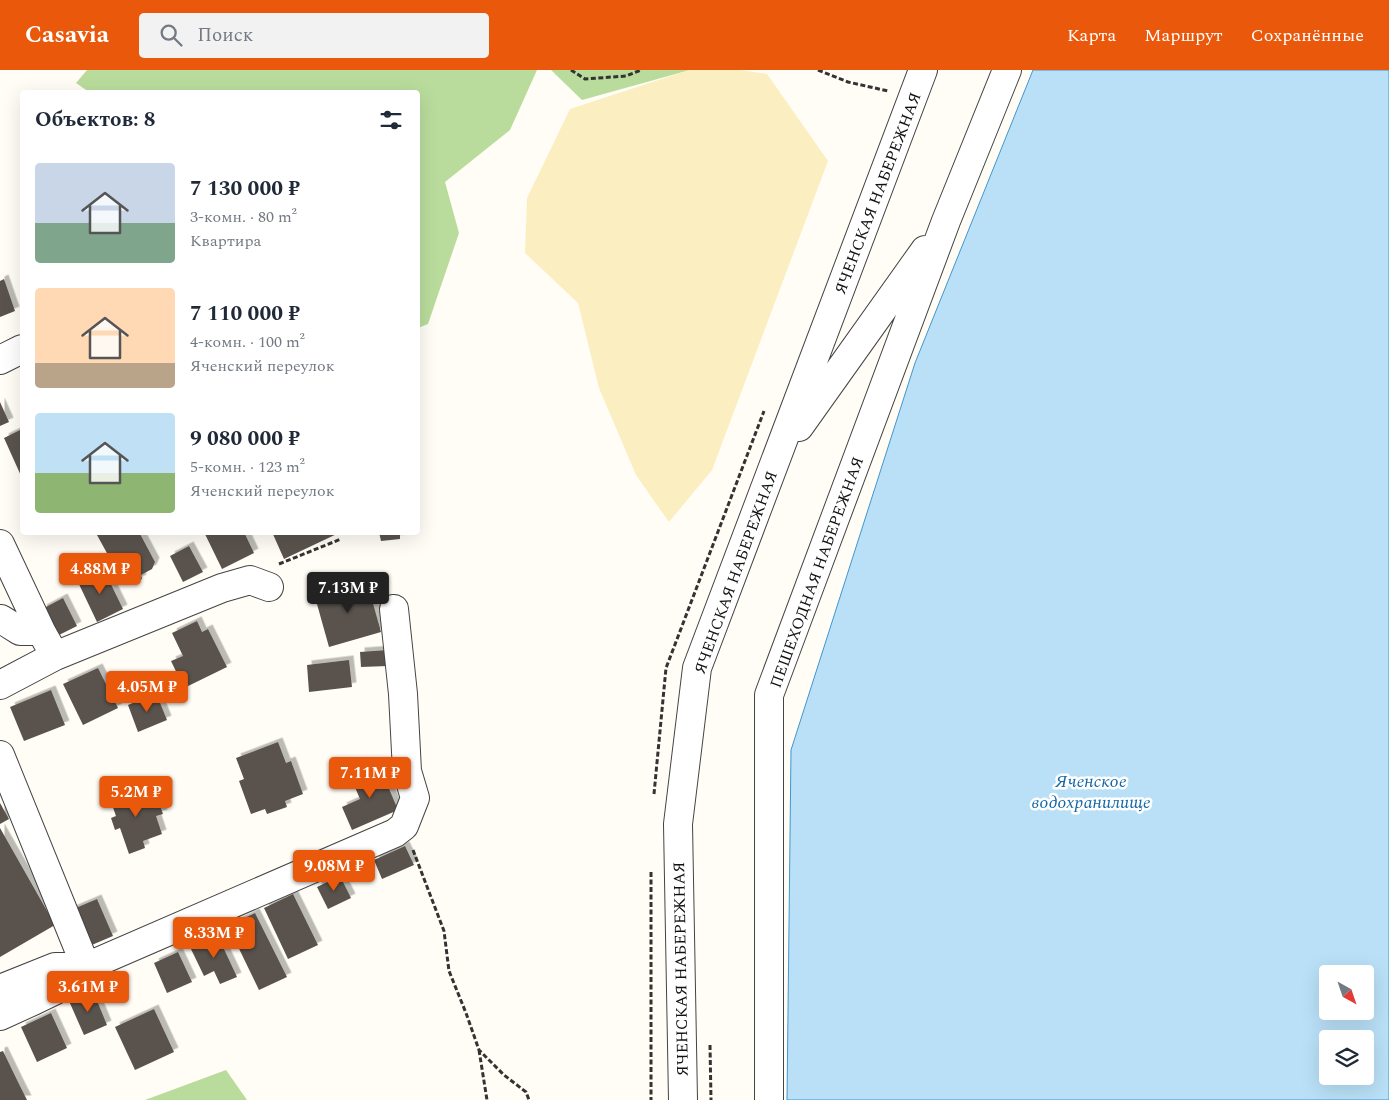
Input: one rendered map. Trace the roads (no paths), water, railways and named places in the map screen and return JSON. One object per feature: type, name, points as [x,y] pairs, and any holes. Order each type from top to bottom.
[{"type":"street","name":"ЯЧЕНСКАЯ НАБЕРЕЖНАЯ","points":[[683,1100],[678,824],[697,668],[923,70]]},
{"type":"street","name":"ПЕШЕХОДНАЯ НАБЕРЕЖНАЯ","points":[[769,1100],[769,696],[946,221],[1007,70]]},
{"type":"street","points":[[776,458],[946,221]]},
{"type":"street","points":[[0,360],[20,350]]},
{"type":"street","points":[[0,544],[55,656]]},
{"type":"street","points":[[0,685],[55,656],[222,588],[259,583]]},
{"type":"street","points":[[0,989],[55,967],[86,967],[394,833],[404,826],[415,798],[407,771],[403,694],[394,609]]},
{"type":"street","points":[[2,619],[20,631],[41,630]]},
{"type":"street","points":[[0,755],[86,967]]},
{"type":"street","points":[[0,1016],[58,988]]},
{"type":"water","name":"Яченское водохранилище","points":[[1033,70],[1389,70],[1389,1100],[787,1100],[791,750],[915,363]]}]
